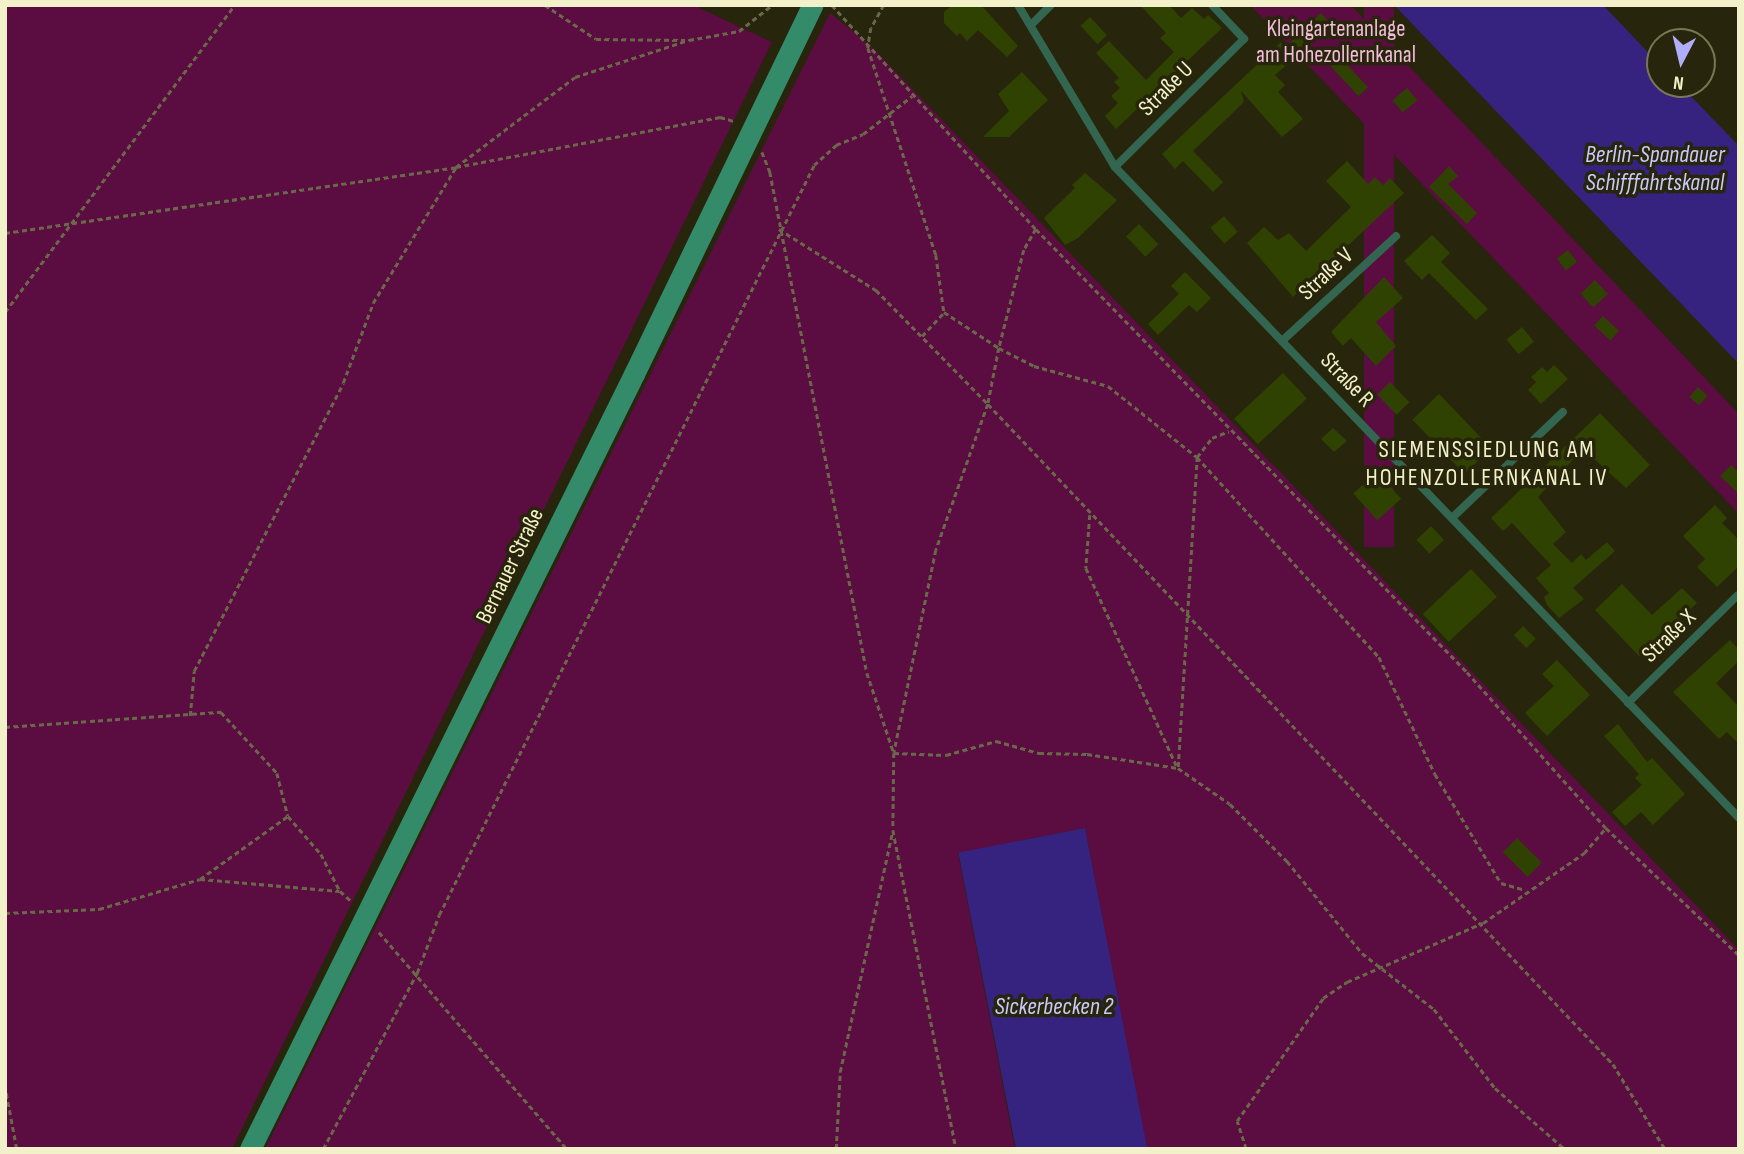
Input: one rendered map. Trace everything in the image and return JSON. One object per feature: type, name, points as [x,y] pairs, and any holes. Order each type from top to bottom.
[{"type":"main road","name":"Bernauer Straße","points":[[250,1149],[812,5]]},
{"type":"lane","name":"Straße R","points":[[1018,5],[1115,167],[1739,818]]},
{"type":"lane","points":[[1031,25],[1051,5]]},
{"type":"lane","name":"Straße U","points":[[1115,167],[1244,39],[1212,5]]},
{"type":"lane","name":"Straße V","points":[[1282,341],[1395,236]]},
{"type":"lane","points":[[1453,517],[1563,412]]},
{"type":"lane","name":"Straße X","points":[[1628,703],[1737,596]]},
{"type":"path","points":[[5,312],[74,224],[235,5]]},
{"type":"path","points":[[545,5],[596,39],[689,40]]},
{"type":"path","points":[[190,716],[194,671],[343,383],[373,303],[456,167],[575,77],[689,40],[739,32],[772,5]]},
{"type":"path","points":[[832,5],[868,48],[1036,229],[1229,431],[1467,672],[1606,828],[1739,955]]},
{"type":"path","points":[[884,5],[872,28],[868,48],[886,114],[936,255],[944,312],[999,348],[1034,366],[1108,386],[1197,457],[1379,657],[1436,774],[1501,883],[1525,890]]},
{"type":"path","points":[[323,1149],[417,972],[439,915],[718,360],[779,229],[814,165],[836,145],[863,134],[912,96]]},
{"type":"path","points":[[5,233],[456,167],[720,117],[750,135],[760,147],[770,172],[867,673],[894,753]]},
{"type":"path","points":[[779,229],[876,290],[988,404],[1090,515],[1186,611],[1614,1064],[1665,1149]]},
{"type":"path","points":[[836,1149],[839,1072],[893,830],[894,753],[936,550],[988,404],[1024,250],[1036,229]]},
{"type":"path","points":[[922,336],[944,312]]},
{"type":"path","points":[[1178,768],[1197,457],[1212,438],[1229,431]]},
{"type":"path","points":[[1090,515],[1086,568],[1178,768]]},
{"type":"path","points":[[5,727],[221,712],[277,773],[288,816],[321,854],[340,891],[366,915],[417,972],[567,1149]]},
{"type":"path","points":[[894,753],[947,755],[996,741],[1039,753],[1087,754],[1178,768],[1230,804],[1287,861],[1362,953],[1434,1009],[1494,1088],[1565,1149]]},
{"type":"path","points":[[5,914],[99,909],[200,879],[288,816]]},
{"type":"path","points":[[1246,1149],[1237,1121],[1323,998],[1347,982],[1385,969],[1483,923],[1525,890],[1584,853],[1606,828]]},
{"type":"path","points":[[893,830],[956,1149]]},
{"type":"path","points":[[200,879],[340,891]]},
{"type":"path","points":[[5,1085],[17,1149]]},
{"type":"green space","points":[[5,5],[693,5],[772,42],[232,1149],[5,1149]]},
{"type":"green space","name":"Kleingartenanlage am Hohezollernkanal","points":[[1256,5],[1351,5],[1739,414],[1739,514],[1253,8]]},
{"type":"green space","points":[[1364,5],[1394,5],[1394,547],[1364,547]]},
{"type":"green space","points":[[830,13],[871,46],[1739,950],[1739,1149],[1147,1149],[1085,828],[958,853],[1015,1149],[265,1149]]},
{"type":"water","name":"Berlin-Spandauer Schifffahrtskanal","points":[[1394,5],[1603,5],[1646,50],[1646,98],[1693,98],[1739,146],[1739,364]]},
{"type":"water","name":"Sickerbecken 2","points":[[1085,828],[1147,1149],[1016,1149],[958,853]]},
{"type":"building","points":[[952,5],[981,5],[1018,46],[1007,57],[978,30],[967,41],[960,33],[957,36],[944,23],[944,12]]},
{"type":"building","points":[[1140,5],[1169,5],[1181,18],[1192,8],[1204,19],[1208,15],[1222,28],[1116,129],[1105,116],[1118,103],[1111,96],[1120,88],[1114,82],[1119,78],[1096,53],[1109,41],[1146,80],[1174,52],[1160,38],[1166,33]]},
{"type":"building","points":[[1321,13],[1329,22],[1319,37],[1275,75],[1285,85],[1278,92],[1303,119],[1282,137],[1241,91],[1244,102],[1193,151],[1223,182],[1213,192],[1183,161],[1175,169],[1162,154],[1281,42],[1285,47]]},
{"type":"building","points":[[1090,17],[1107,35],[1098,44],[1080,26]]},
{"type":"building","points":[[1336,53],[1368,87],[1359,96],[1326,62]]},
{"type":"building","points":[[1022,72],[1048,100],[1009,137],[983,137],[1009,111],[998,94]]},
{"type":"building","points":[[1407,88],[1417,100],[1403,112],[1392,100]]},
{"type":"building","points":[[1347,161],[1368,184],[1375,177],[1383,185],[1390,178],[1404,193],[1293,297],[1247,243],[1264,227],[1278,240],[1289,233],[1306,251],[1351,207],[1326,181]]},
{"type":"building","points":[[1449,166],[1458,176],[1448,184],[1477,213],[1467,224],[1429,187]]},
{"type":"building","points":[[1085,173],[1117,200],[1078,238],[1065,245],[1044,218],[1075,188],[1072,185]]},
{"type":"building","points":[[1224,216],[1238,232],[1224,244],[1210,228]]},
{"type":"building","points":[[1139,224],[1158,244],[1146,257],[1126,237]]},
{"type":"building","points":[[1432,235],[1450,253],[1441,262],[1488,309],[1476,320],[1429,273],[1422,280],[1404,261]]},
{"type":"building","points":[[1568,250],[1577,262],[1566,270],[1557,258]]},
{"type":"building","points":[[1185,272],[1211,298],[1197,312],[1189,305],[1158,335],[1148,324],[1179,294],[1171,286]]},
{"type":"building","points":[[1384,277],[1403,298],[1376,322],[1396,346],[1376,366],[1351,338],[1343,346],[1331,332]]},
{"type":"building","points":[[1595,280],[1608,294],[1593,308],[1580,294]]},
{"type":"building","points":[[1603,316],[1619,331],[1610,341],[1594,326]]},
{"type":"building","points":[[1522,327],[1534,342],[1518,354],[1506,340]]},
{"type":"building","points":[[1554,365],[1568,379],[1541,404],[1528,390],[1536,382],[1531,377],[1542,367],[1547,372]]},
{"type":"building","points":[[1283,373],[1307,399],[1258,444],[1234,419]]},
{"type":"building","points":[[1390,382],[1409,402],[1397,415],[1377,395]]},
{"type":"building","points":[[1698,387],[1708,396],[1699,405],[1689,397]]},
{"type":"building","points":[[1439,394],[1491,448],[1464,474],[1412,420]]},
{"type":"building","points":[[1600,413],[1650,465],[1626,488],[1583,449],[1538,497],[1566,532],[1553,544],[1572,563],[1581,554],[1586,560],[1607,542],[1615,551],[1573,588],[1584,599],[1559,618],[1547,605],[1544,597],[1549,593],[1536,578],[1551,565],[1512,523],[1503,531],[1491,518]]},
{"type":"building","points":[[1333,428],[1347,441],[1334,452],[1321,439]]},
{"type":"building","points":[[1731,465],[1739,473],[1739,494],[1720,476]]},
{"type":"building","points":[[1377,472],[1401,499],[1377,520],[1353,493]]},
{"type":"building","points":[[1715,505],[1727,518],[1722,523],[1739,540],[1739,566],[1717,587],[1697,567],[1705,559],[1683,536]]},
{"type":"building","points":[[1431,526],[1444,540],[1429,554],[1416,540]]},
{"type":"building","points":[[1471,569],[1497,597],[1449,642],[1423,614]]},
{"type":"building","points":[[1622,584],[1652,615],[1682,588],[1697,603],[1640,657],[1595,610]]},
{"type":"building","points":[[1523,626],[1536,639],[1527,648],[1514,635]]},
{"type":"building","points":[[1730,640],[1739,650],[1739,661],[1716,683],[1739,707],[1739,744],[1727,732],[1719,739],[1673,692]]},
{"type":"building","points":[[1557,660],[1590,695],[1547,736],[1525,713],[1554,686],[1542,674]]},
{"type":"building","points":[[1618,724],[1647,762],[1652,758],[1685,794],[1653,825],[1641,812],[1625,826],[1612,812],[1642,785],[1635,778],[1639,774],[1604,736]]},
{"type":"building","points":[[1517,838],[1542,863],[1528,877],[1503,852]]},
{"type":"district","name":"SIEMENSSIEDLUNG AM HOHENZOLLERNKANAL IV","points":[[1487,464]]}]
